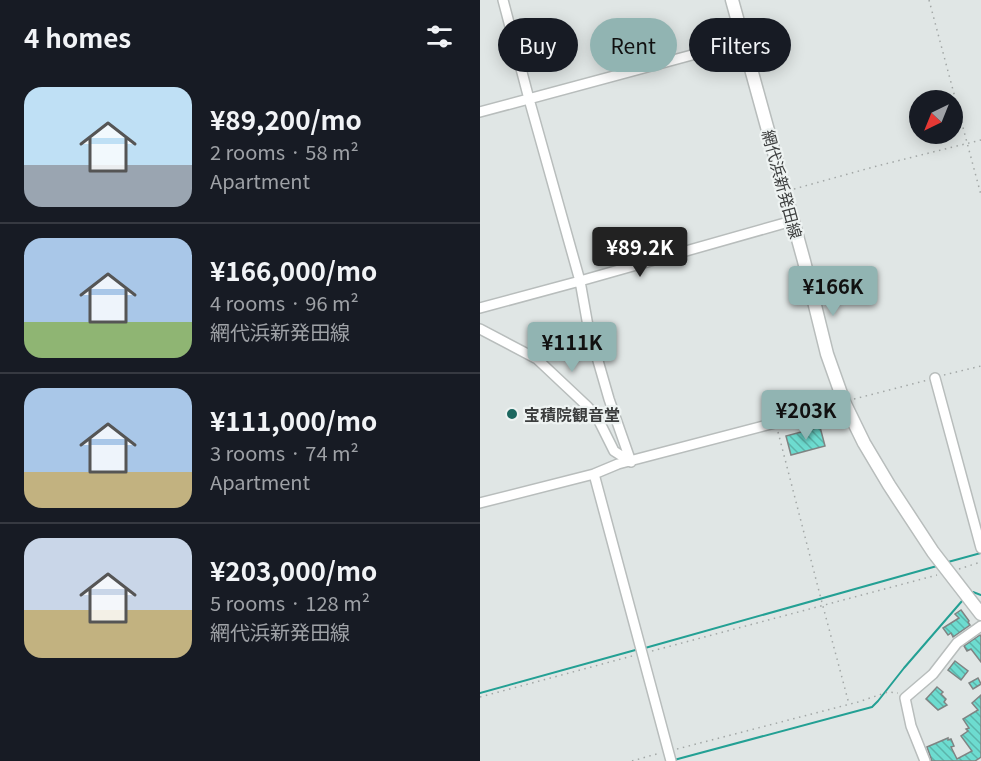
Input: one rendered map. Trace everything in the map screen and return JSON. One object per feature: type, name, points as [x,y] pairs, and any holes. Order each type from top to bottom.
[{"type":"main road","name":"網代浜新発田線","points":[[732,0],[737,18]]},
{"type":"main road","name":"網代浜新発田線","points":[[752,72],[827,354],[844,402],[864,443],[889,485],[925,540],[981,614]]},
{"type":"street","points":[[503,0],[580,281],[588,326],[609,399],[631,462]]},
{"type":"street","points":[[480,112],[689,56]]},
{"type":"street","points":[[480,308],[792,221]]},
{"type":"street","points":[[480,329],[537,359],[587,406],[597,417],[614,451],[631,462]]},
{"type":"street","points":[[935,378],[981,548]]},
{"type":"street","points":[[480,503],[594,474],[618,464],[775,423],[844,402]]},
{"type":"street","points":[[594,474],[671,761]]},
{"type":"street","points":[[925,761],[911,726],[905,698],[933,674],[957,643],[981,626]]},
{"type":"path","points":[[930,0],[981,195]]},
{"type":"path","points":[[785,192],[981,140]]},
{"type":"path","points":[[844,402],[981,366]]},
{"type":"path","points":[[775,423],[849,704]]},
{"type":"path","points":[[651,651],[981,562]]},
{"type":"path","points":[[480,697],[640,654]]},
{"type":"path","points":[[632,761],[888,692],[907,695]]},
{"type":"building","points":[[820,427],[825,446],[791,455],[786,436]]},
{"type":"building","points":[[961,610],[970,625],[953,637],[951,633],[948,635],[943,628],[959,618],[955,614]]},
{"type":"building","points":[[980,635],[981,662],[971,649],[967,651],[964,646]]},
{"type":"building","points":[[955,661],[968,671],[961,680],[948,670]]},
{"type":"building","points":[[978,678],[981,684],[973,689],[969,683]]},
{"type":"building","points":[[937,687],[943,692],[941,694],[946,699],[944,702],[947,705],[938,710],[926,699]]},
{"type":"building","points":[[981,695],[981,757],[975,761],[932,761],[927,747],[948,738],[954,746],[951,747],[957,759],[972,751],[961,736],[969,728],[963,719],[978,710],[972,703]]},
{"type":"waterway","points":[[948,562],[981,553]]},
{"type":"waterway","points":[[645,648],[937,566]]},
{"type":"waterway","points":[[973,592],[981,595]]},
{"type":"waterway","points":[[674,760],[872,707],[962,601]]},
{"type":"waterway","points":[[480,693],[639,649]]},
{"type":"place","name":"宝積院観音堂","points":[[512,414]]}]
